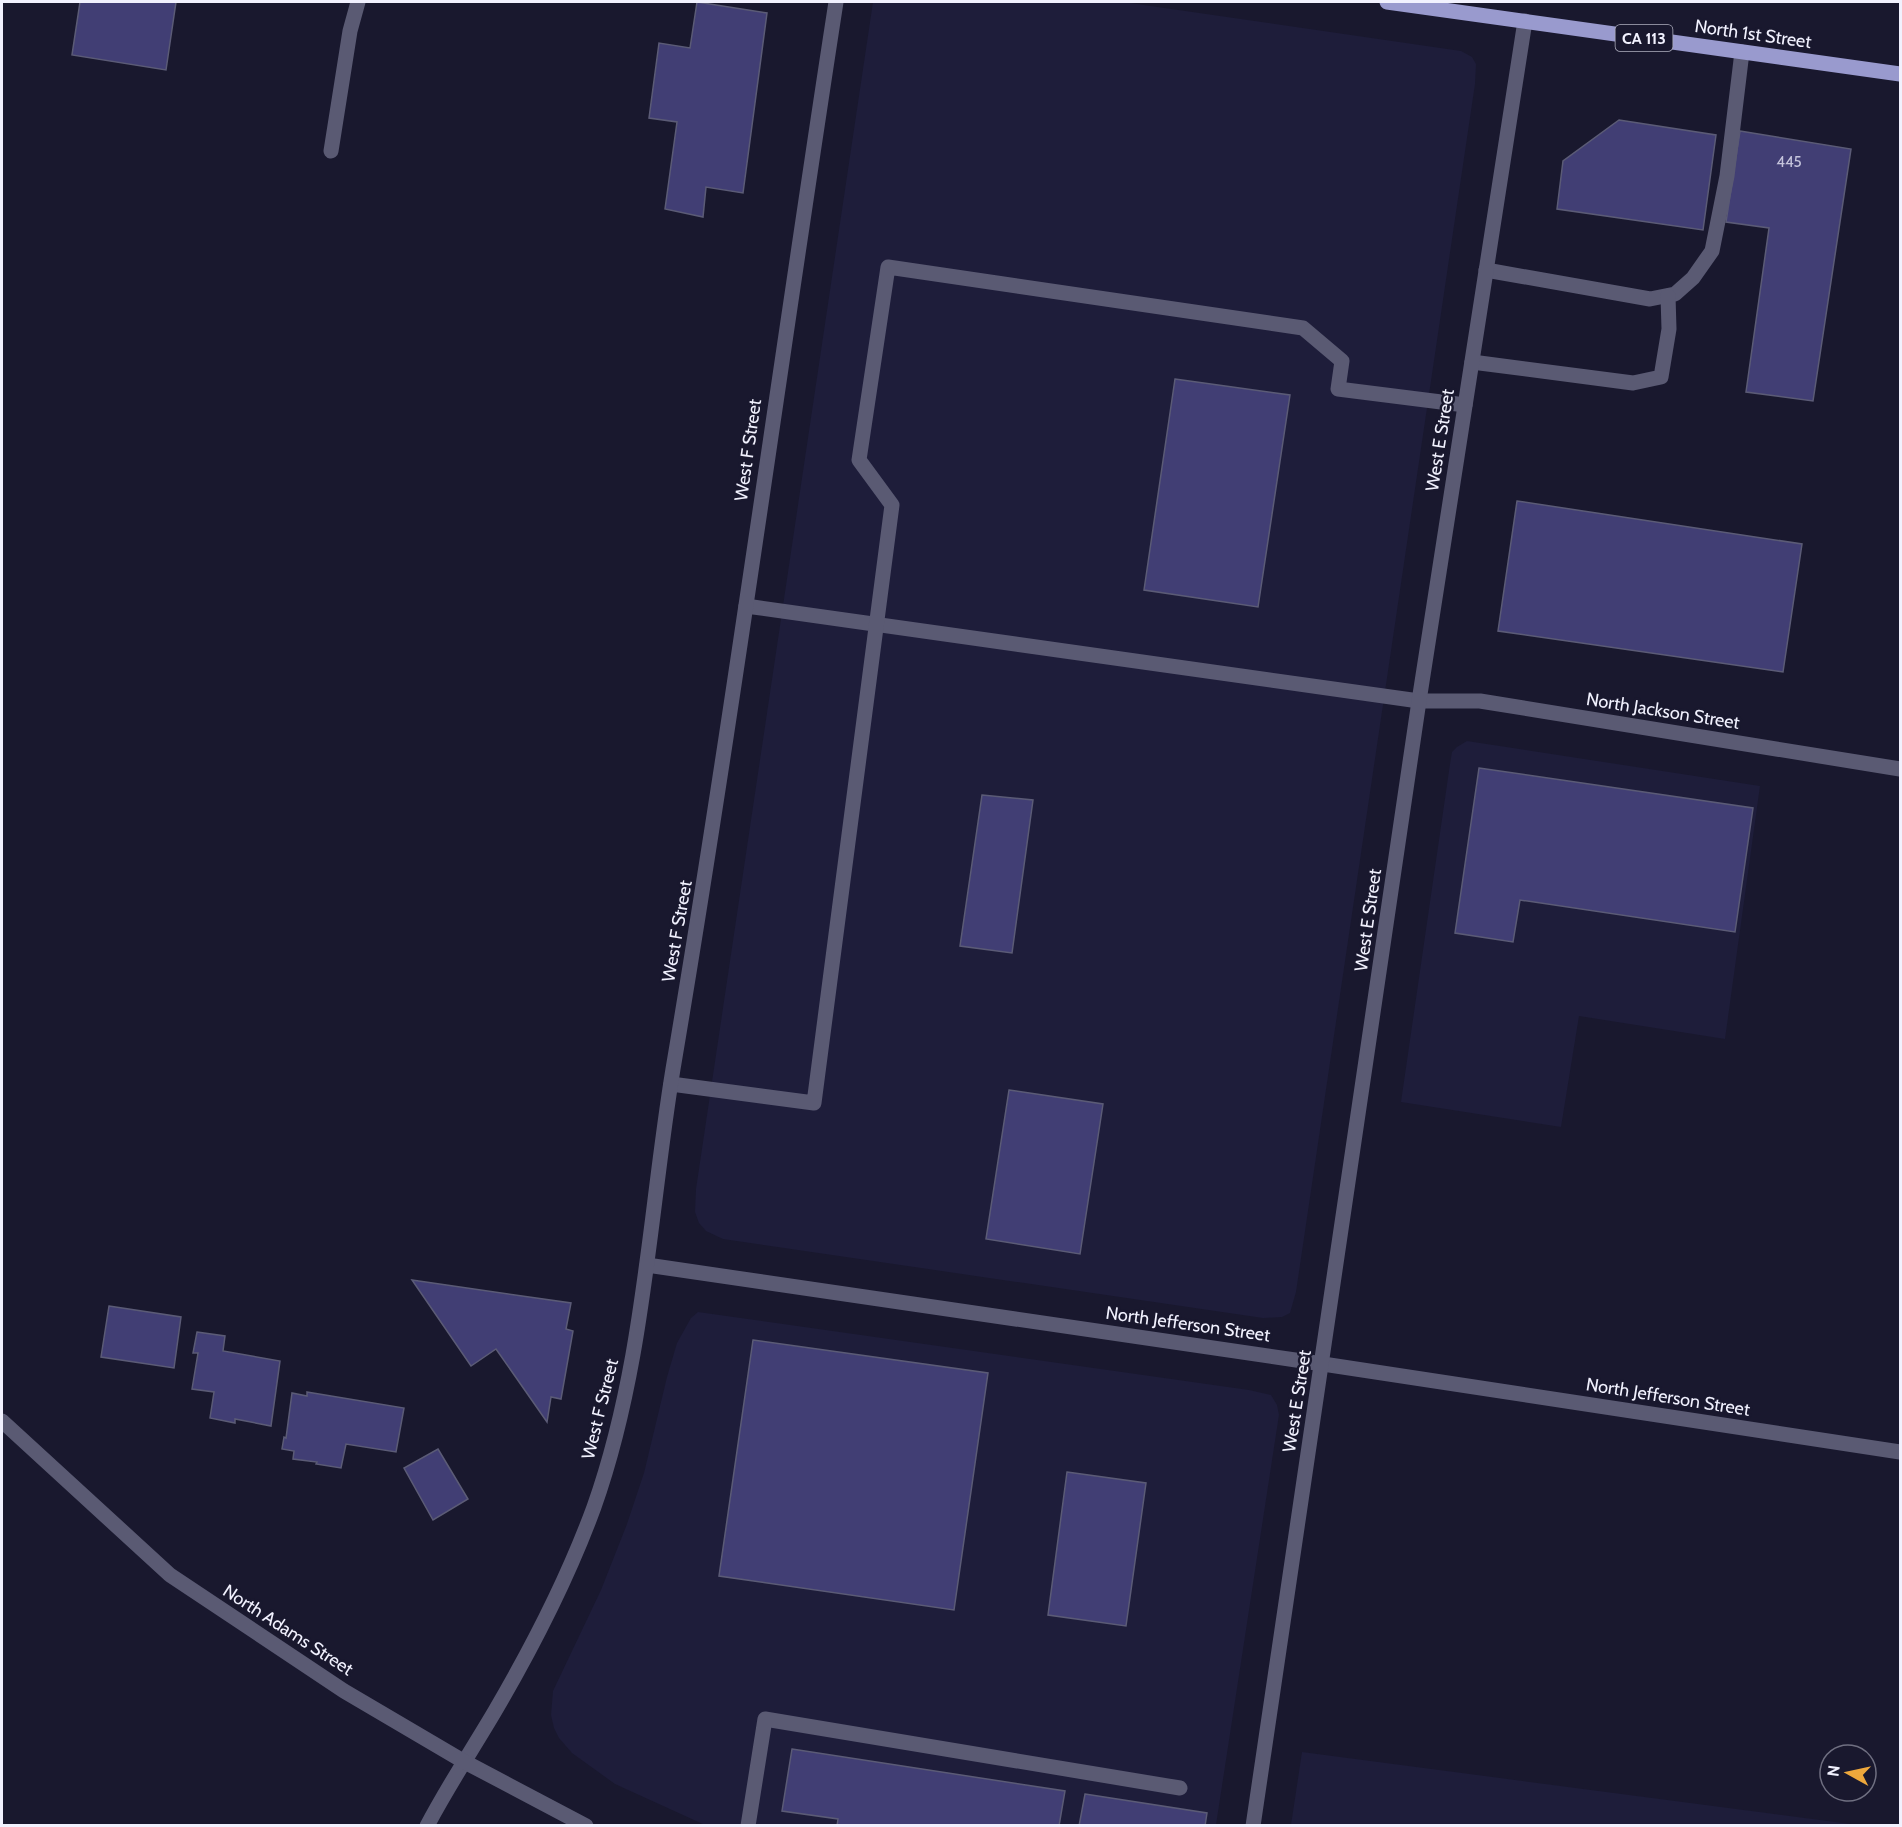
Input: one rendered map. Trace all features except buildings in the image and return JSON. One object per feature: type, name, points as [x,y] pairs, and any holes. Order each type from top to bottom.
[{"type":"main road","name":"North 1st Street","points":[[1387,2],[1900,74]]},
{"type":"street","points":[[331,151],[350,31],[358,2]]},
{"type":"street","name":"West F Street","points":[[427,1826],[463,1761],[495,1711],[559,1590],[594,1506],[624,1403],[634,1353],[671,1084],[709,856],[836,2]]},
{"type":"street","name":"West E Street","points":[[1253,1826],[1323,1364],[1419,701],[1525,21]]},
{"type":"street","points":[[1486,270],[1650,299],[1675,294],[1693,278],[1712,251],[1727,176],[1742,52]]},
{"type":"street","points":[[671,1084],[814,1103],[892,505],[859,460],[888,267],[1303,328],[1342,361],[1338,388],[1465,405]]},
{"type":"street","points":[[1472,362],[1633,383],[1661,377],[1670,329],[1668,296]]},
{"type":"street","name":"North Jackson Street","points":[[746,606],[1419,701],[1480,700],[1900,769]]},
{"type":"street","name":"North Jefferson Street","points":[[647,1265],[1323,1364],[1900,1452]]},
{"type":"street","name":"North Adams Street","points":[[2,1421],[170,1575],[344,1691],[463,1761],[586,1826]]},
{"type":"street","points":[[748,1826],[765,1719],[1180,1788]]},
{"type":"shaded area","points":[[873,2],[1123,2],[1461,51],[1472,57],[1476,64],[1475,84],[1296,1292],[1290,1313],[1282,1317],[1263,1318],[723,1239],[706,1231],[699,1223],[695,1212],[696,1189]]},
{"type":"shaded area","points":[[1467,741],[1760,786],[1725,1039],[1579,1016],[1561,1127],[1401,1102],[1452,752]]},
{"type":"shaded area","points":[[698,1312],[1271,1395],[1277,1405],[1279,1415],[1216,1825],[705,1825],[615,1784],[572,1753],[554,1728],[551,1715],[553,1691],[601,1590],[627,1524],[644,1473],[677,1343],[691,1318]]},
{"type":"shaded area","points":[[1302,1752],[1858,1825],[1291,1825]]}]
